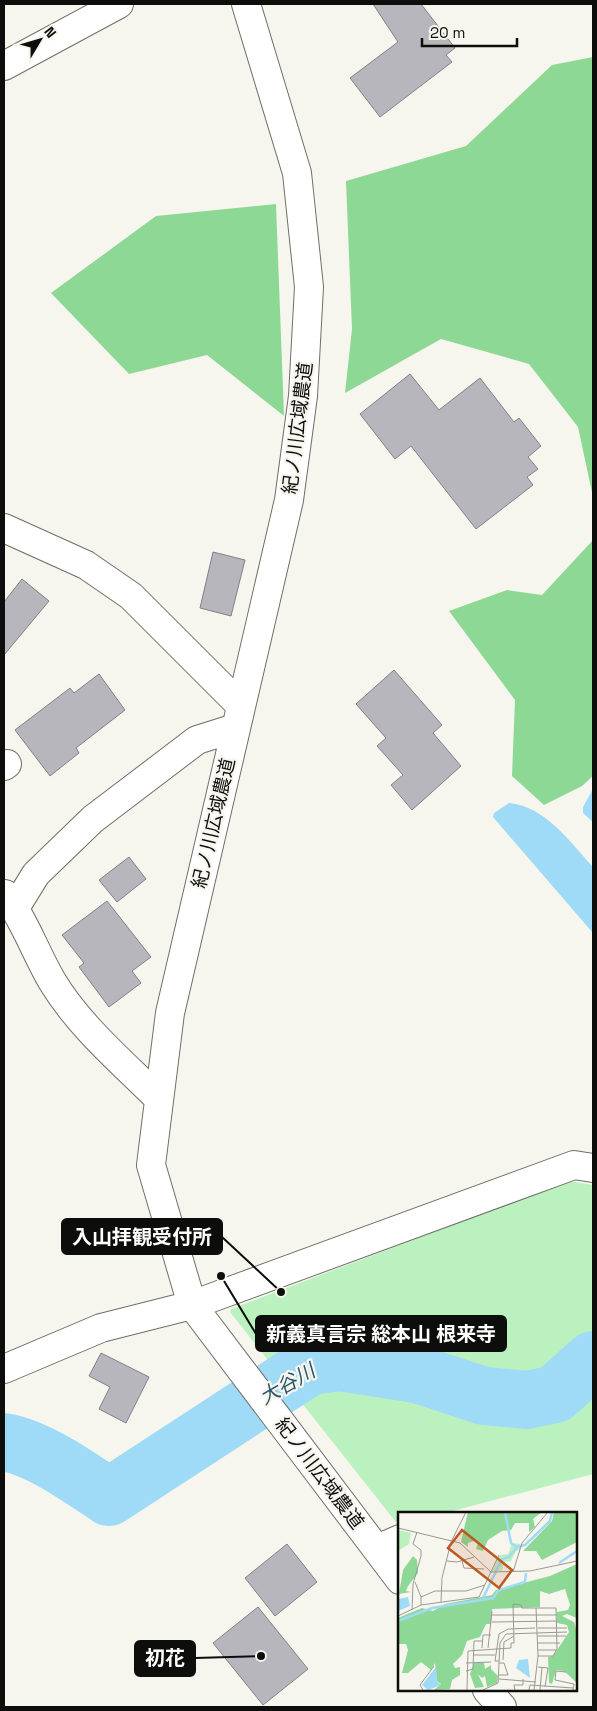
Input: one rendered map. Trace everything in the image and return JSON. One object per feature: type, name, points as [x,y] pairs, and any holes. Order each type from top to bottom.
[{"type":"street","points":[[4,66],[119,4]]},
{"type":"street","name":"紀ノ川広域農道","points":[[246,4],[297,173],[309,287],[303,396],[289,500],[170,1013],[151,1165],[192,1305],[271,1409],[388,1544],[398,1574]]},
{"type":"street","points":[[4,528],[86,565],[131,596],[238,716],[198,740],[93,819],[9,900],[52,982],[90,1030],[159,1099]]},
{"type":"street","points":[[4,1369],[100,1328],[192,1305],[574,1165],[593,1168]]},
{"type":"street","points":[[488,1691],[502,1707]]},
{"type":"green space","points":[[593,57],[593,497],[578,427],[529,364],[441,339],[345,393],[352,329],[346,181],[466,146],[552,65]]},
{"type":"green space","points":[[276,204],[284,416],[207,355],[129,374],[51,293],[156,216]]},
{"type":"green space","points":[[593,540],[593,776],[582,786],[544,805],[512,776],[515,700],[449,611],[507,590],[542,595]]},
{"type":"green space","points":[[569,1181],[593,1185],[593,1474],[449,1512],[398,1512],[398,1523],[230,1312],[231,1309]]},
{"type":"water","points":[[593,789],[593,822],[583,813],[583,807]]},
{"type":"water","points":[[509,803],[534,811],[545,818],[566,837],[593,867],[593,933],[493,817],[494,813]]},
{"type":"building","points":[[373,4],[421,4],[455,48],[446,55],[452,62],[380,117],[350,78],[398,42]]},
{"type":"building","points":[[410,374],[439,410],[480,378],[514,422],[519,418],[541,446],[528,457],[538,469],[527,477],[533,485],[476,529],[411,446],[395,459],[360,414]]},
{"type":"building","points":[[213,552],[245,560],[231,616],[200,608]]},
{"type":"building","points":[[22,579],[49,601],[4,655],[4,602]]},
{"type":"building","points":[[394,670],[442,725],[433,733],[461,766],[412,810],[391,785],[403,775],[377,746],[386,738],[356,704]]},
{"type":"building","points":[[99,674],[125,710],[76,748],[79,753],[50,776],[15,730],[70,688],[74,693]]},
{"type":"building","points":[[129,857],[146,879],[117,902],[99,880]]},
{"type":"building","points":[[107,901],[151,957],[132,971],[141,983],[109,1007],[79,967],[84,963],[62,935]]},
{"type":"building","points":[[101,1353],[149,1377],[126,1423],[99,1409],[110,1387],[89,1376]]},
{"type":"building","points":[[287,1544],[317,1582],[275,1616],[245,1578]]},
{"type":"building","points":[[258,1607],[308,1669],[263,1705],[213,1643]]},
{"type":"waterway","name":"大谷川","points":[[4,1442],[31,1450],[45,1457],[72,1472],[109,1497],[310,1366],[340,1362],[417,1374],[484,1396],[527,1400],[555,1394],[593,1360]]},
{"type":"place","name":"新義真言宗 総本山 根来寺","points":[[221,1276]]},
{"type":"place","name":"入山拝観受付所","points":[[281,1292]]},
{"type":"place","name":"初花","points":[[261,1656]]}]
